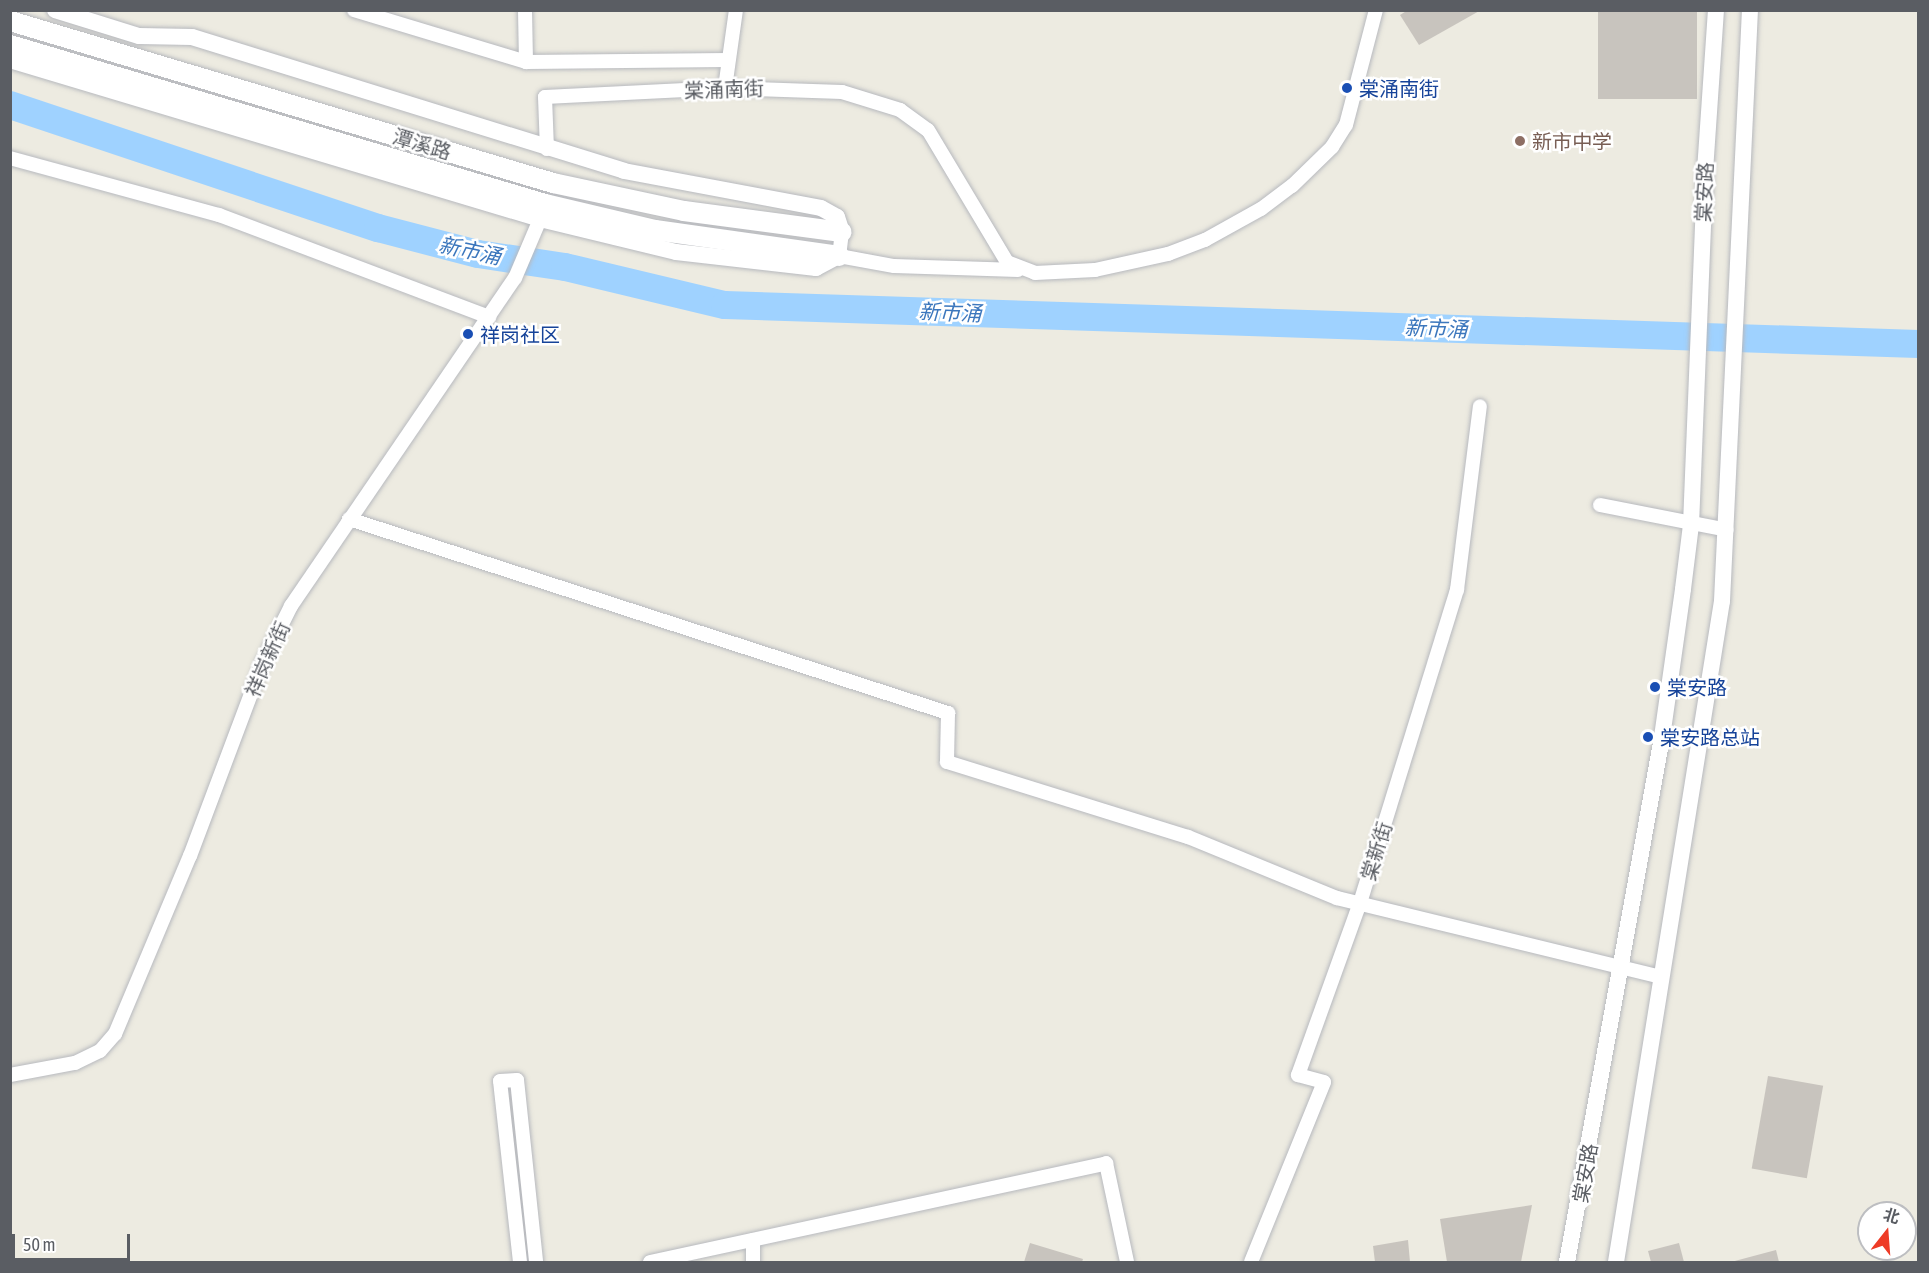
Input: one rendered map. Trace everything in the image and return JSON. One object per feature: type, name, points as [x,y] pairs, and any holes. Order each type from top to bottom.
[{"type":"main road","name":"潭溪路","points":[[10,21],[553,183],[684,211],[842,232]]},
{"type":"main road","name":"潭溪路","points":[[10,45],[545,204],[655,230],[839,256]]},
{"type":"street","points":[[55,10],[139,36],[192,37],[624,171],[821,208],[837,217],[842,232],[839,256]]},
{"type":"street","points":[[354,10],[526,62],[728,60]]},
{"type":"street","points":[[525,10],[526,62]]},
{"type":"street","points":[[725,88],[736,10]]},
{"type":"street","points":[[10,60],[540,219],[676,252],[762,264],[816,268],[839,256],[894,266],[1070,273],[1168,254],[1223,231],[1277,198],[1340,136],[1350,113],[1376,10]]},
{"type":"street","name":"棠安路","points":[[1567,1263],[1622,969],[1662,737],[1691,525],[1699,301],[1716,10]]},
{"type":"street","name":"棠安路","points":[[1616,1263],[1712,680],[1727,530],[1750,10]]},
{"type":"street","name":"棠涌南街","points":[[547,149],[545,98],[725,88],[842,92],[882,102],[917,120],[946,154],[1000,255],[1023,270]]},
{"type":"street","points":[[10,158],[219,215],[489,317]]},
{"type":"street","name":"祥岗新街","points":[[11,1077],[75,1063],[100,1051],[116,1034],[190,856],[274,638],[307,580],[515,278],[527,244],[540,219]]},
{"type":"street","name":"棠新街","points":[[1251,1263],[1324,1082],[1299,1075],[1360,903],[1456,590],[1480,406]]},
{"type":"street","points":[[1600,505],[1691,525],[1727,530]]},
{"type":"street","points":[[349,519],[948,713],[947,762],[1188,837],[1337,898],[1662,977]]},
{"type":"street","points":[[520,1263],[500,1081],[517,1080],[536,1263]]},
{"type":"street","points":[[650,1263],[1106,1162],[1127,1263]]},
{"type":"street","points":[[753,1240],[753,1263]]},
{"type":"building","points":[[1408,10],[1481,10],[1419,45],[1400,15]]},
{"type":"building","points":[[1598,10],[1697,10],[1697,99],[1598,99]]},
{"type":"building","points":[[1768,1076],[1823,1086],[1807,1178],[1752,1169]]},
{"type":"building","points":[[1532,1205],[1521,1262],[1447,1262],[1440,1219]]},
{"type":"building","points":[[1408,1240],[1410,1262],[1375,1262],[1373,1246]]},
{"type":"building","points":[[1030,1243],[1083,1259],[1082,1262],[1024,1262]]},
{"type":"building","points":[[1679,1243],[1684,1262],[1651,1262],[1648,1251]]},
{"type":"building","points":[[1776,1250],[1779,1262],[1731,1262]]},
{"type":"waterway","name":"新市涌","points":[[10,105],[378,228],[478,254],[565,267],[725,305],[1918,344]]},
{"type":"place","name":"棠涌南街","points":[[1347,88]]},
{"type":"place","name":"新市中学","points":[[1520,141]]},
{"type":"place","name":"祥岗社区","points":[[468,334]]},
{"type":"place","name":"棠安路","points":[[1655,687]]},
{"type":"place","name":"棠安路总站","points":[[1648,737]]}]
